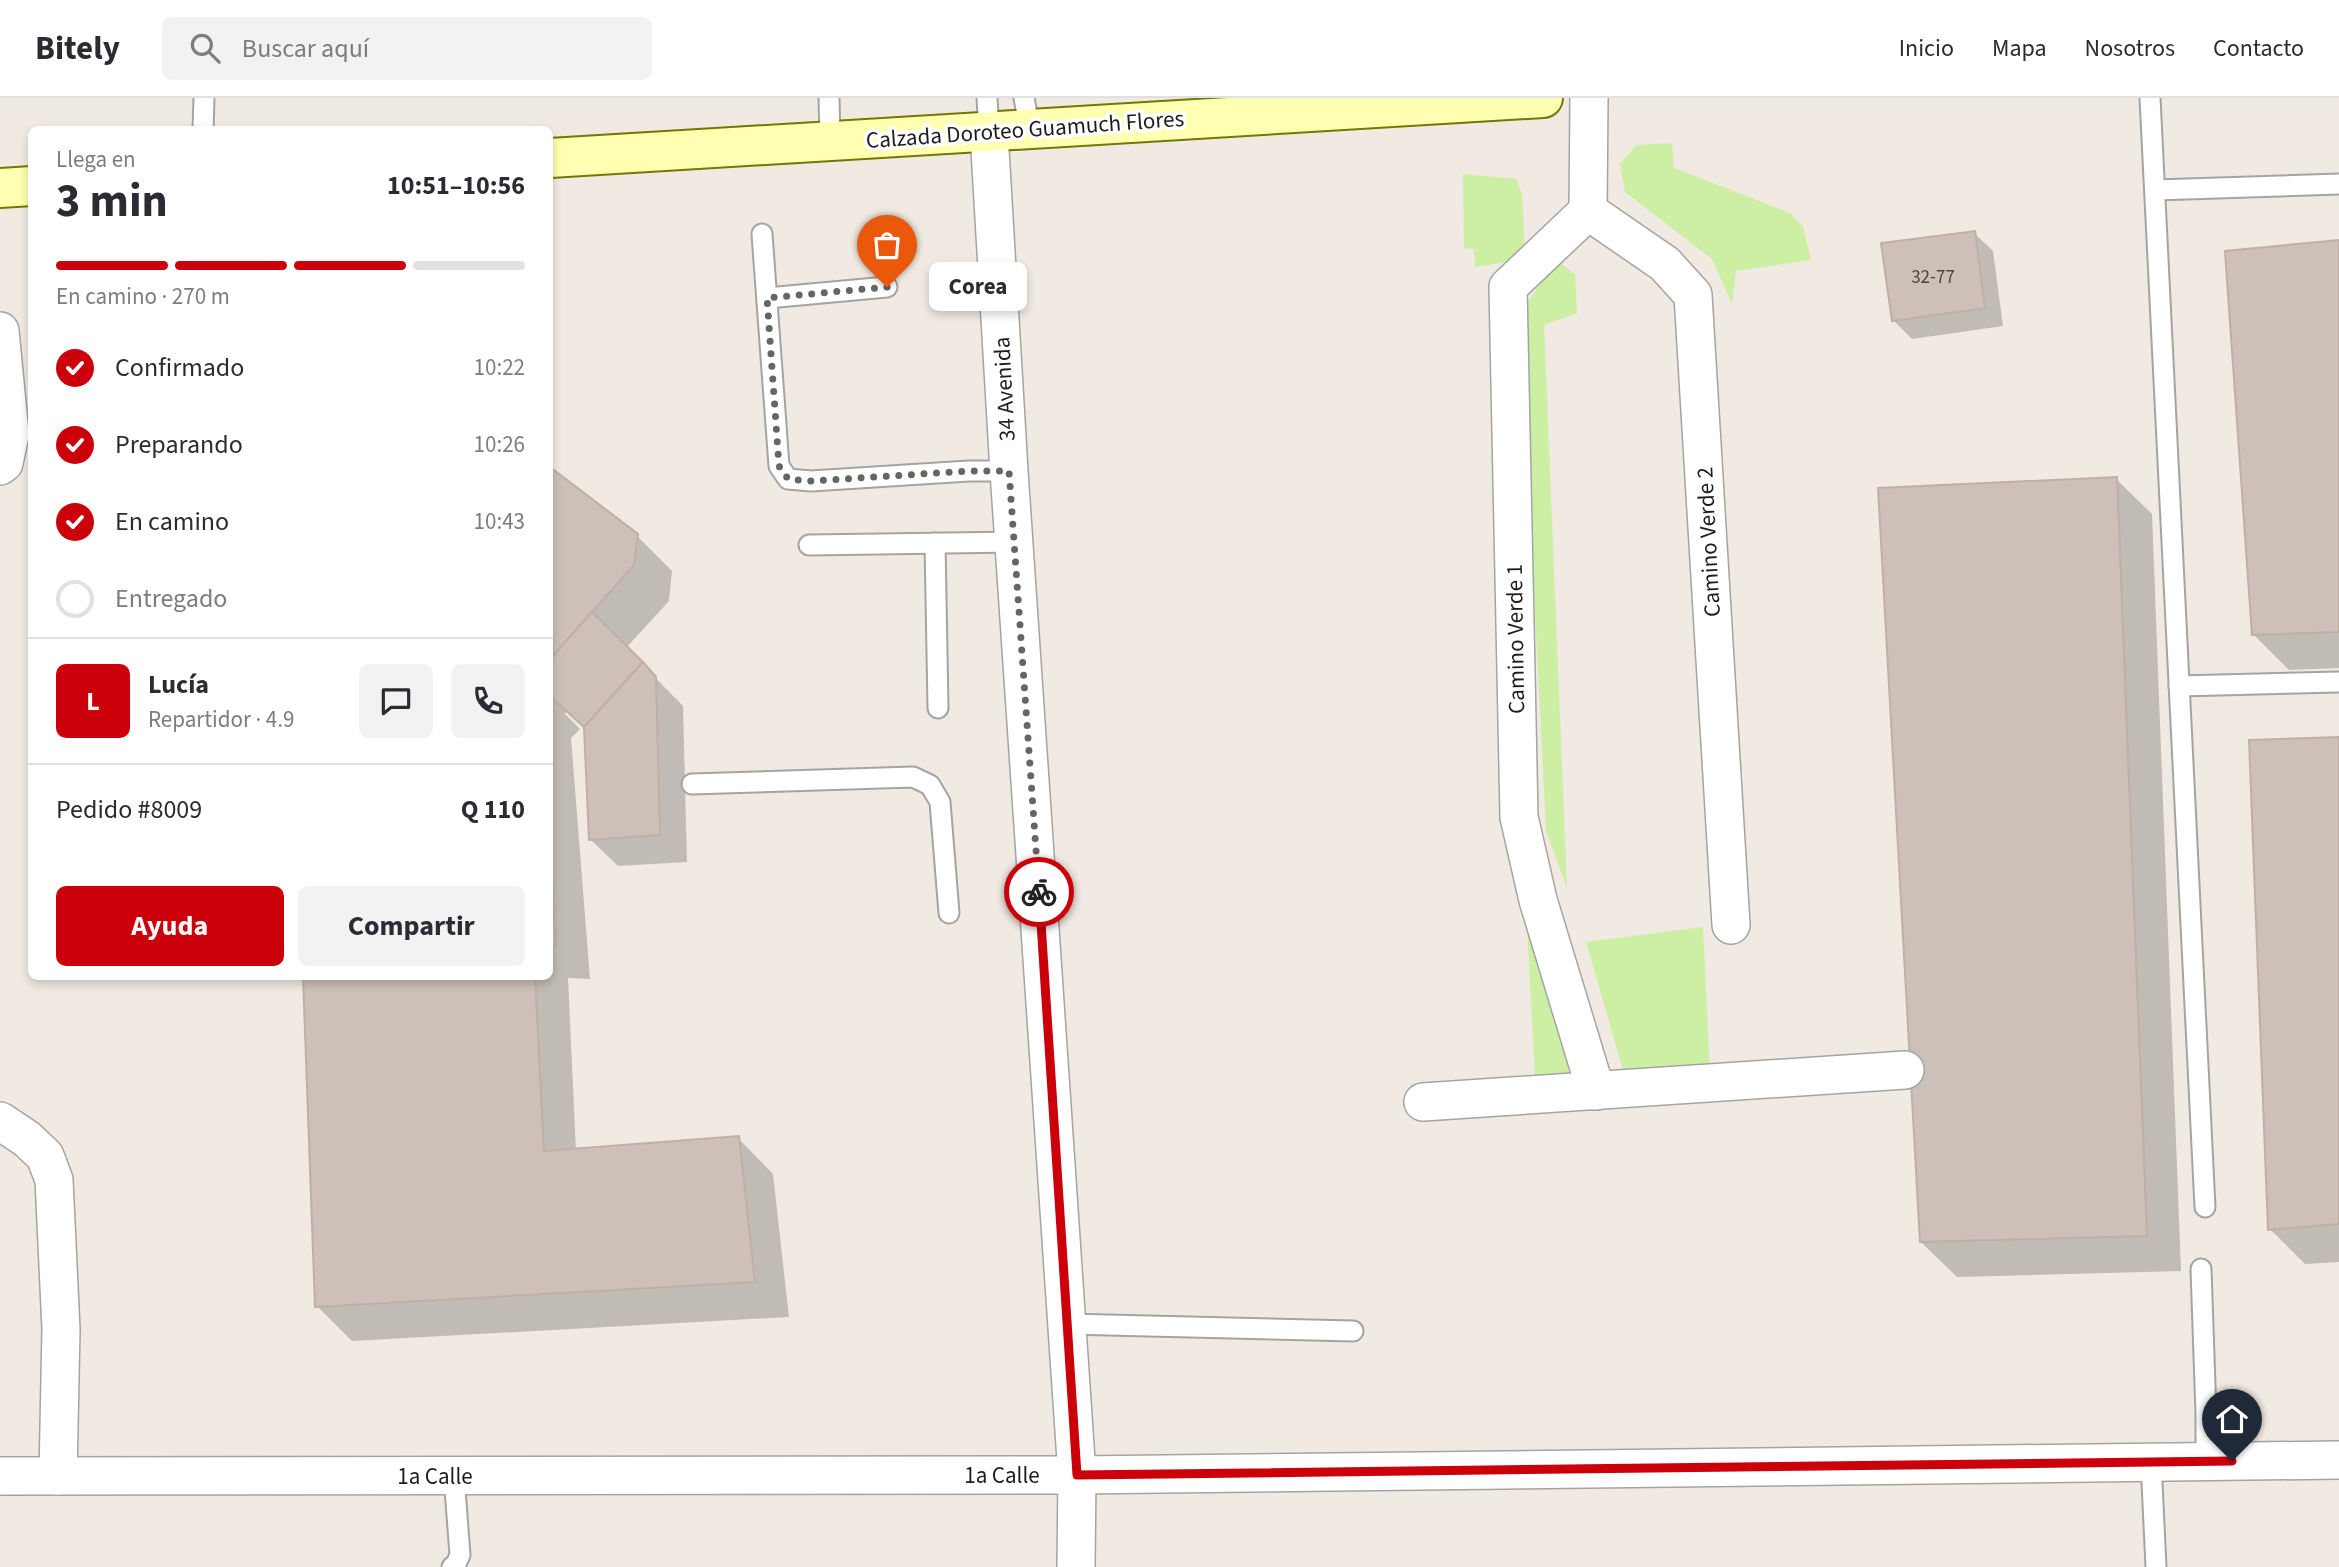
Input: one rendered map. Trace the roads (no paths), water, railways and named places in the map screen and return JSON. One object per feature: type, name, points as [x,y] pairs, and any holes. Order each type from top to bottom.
[{"type":"main road","name":"Calzada Doroteo Guamuch Flores","points":[[553,158],[830,141],[988,115],[1543,98]]},
{"type":"main road","points":[[0,188],[28,186]]},
{"type":"street","points":[[1588,211],[1589,98]]},
{"type":"street","name":"34 Avenida","points":[[988,115],[1009,471],[1016,542],[1077,1475],[1076,1567]]},
{"type":"street","name":"Camino Verde 2","points":[[1588,211],[1665,264],[1693,295],[1731,925]]},
{"type":"street","name":"Camino Verde 1","points":[[1588,211],[1508,287],[1519,817],[1538,900],[1596,1091]]},
{"type":"street","points":[[0,331],[10,434],[4,463],[0,466]]},
{"type":"street","points":[[1423,1102],[1905,1070]]},
{"type":"street","points":[[0,1121],[46,1156],[54,1180],[61,1329],[58,1476]]},
{"type":"street","name":"1a Calle","points":[[0,1476],[1077,1475],[2339,1460]]},
{"type":"lane","points":[[203,126],[204,98]]},
{"type":"lane","points":[[830,98],[830,141]]},
{"type":"lane","points":[[2150,98],[2204,1207]]},
{"type":"lane","points":[[2155,190],[2339,184]]},
{"type":"lane","points":[[762,234],[779,466],[788,479],[811,481],[1009,471]]},
{"type":"lane","points":[[767,298],[887,287]]},
{"type":"lane","points":[[935,542],[938,708]]},
{"type":"lane","points":[[809,545],[1016,542]]},
{"type":"lane","points":[[2179,686],[2339,682]]},
{"type":"lane","points":[[692,784],[912,777],[930,785],[940,802],[949,913]]},
{"type":"lane","points":[[2201,1269],[2207,1414],[2206,1461]]},
{"type":"lane","points":[[1067,1324],[1353,1331]]},
{"type":"lane","points":[[2151,1461],[2156,1567]]},
{"type":"lane","points":[[452,1567],[460,1555],[454,1476]]},
{"type":"place","name":"Corea","points":[[887,287]]}]
